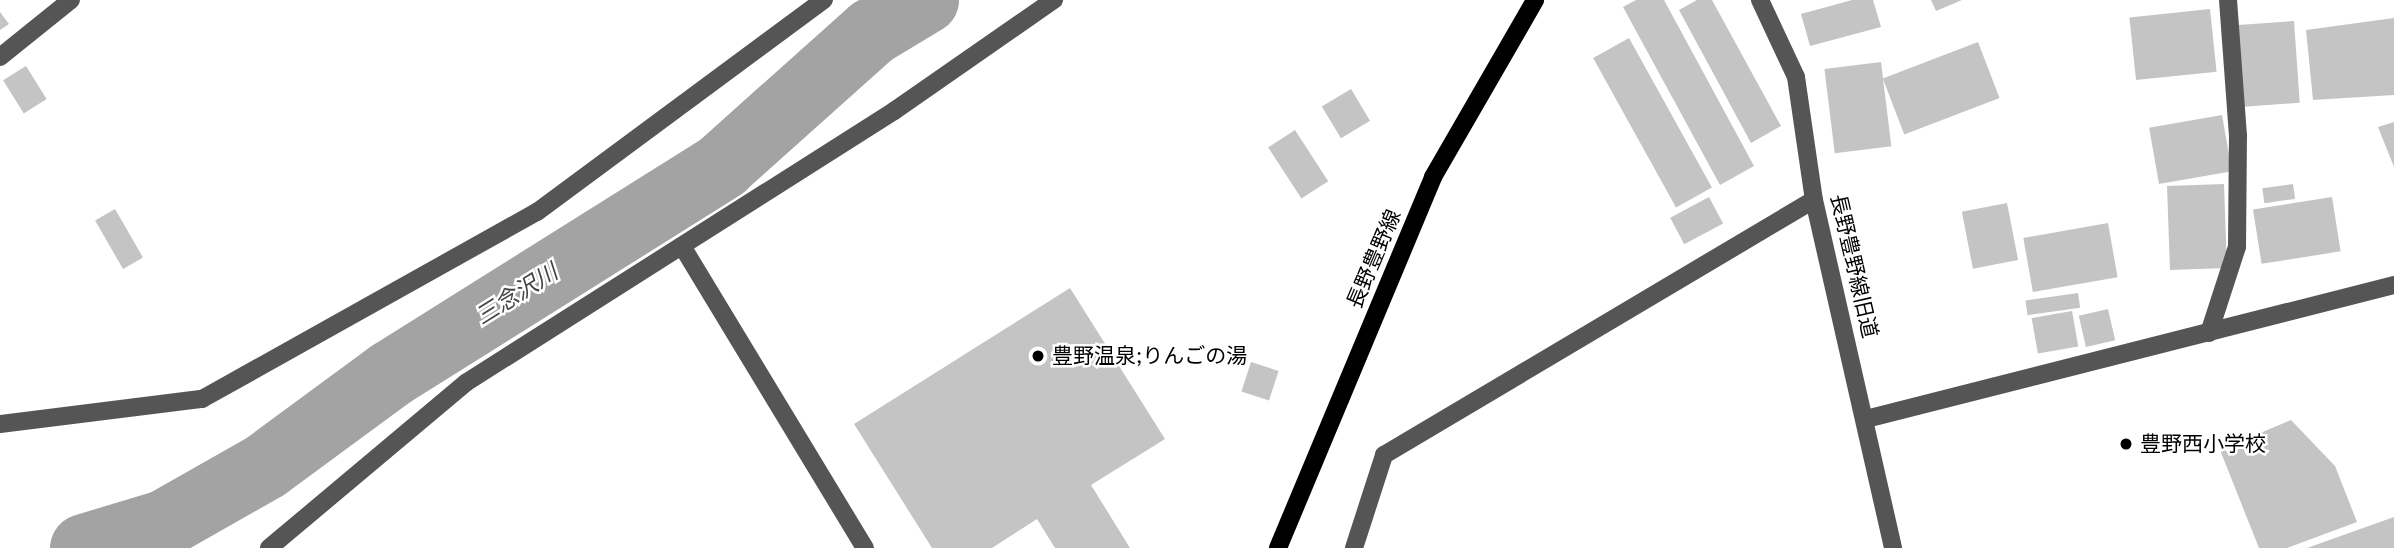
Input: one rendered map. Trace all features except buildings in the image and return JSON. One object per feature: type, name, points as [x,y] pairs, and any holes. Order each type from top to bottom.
[{"type":"main road","name":"長野豊野線","points":[[1278,548],[1433,177],[1535,0]]},
{"type":"street","points":[[0,57],[71,0]]},
{"type":"street","points":[[0,424],[202,399],[537,212],[824,0]]},
{"type":"street","points":[[269,548],[467,382],[894,111],[1054,0]]},
{"type":"street","name":"長野豊野線旧道","points":[[1760,0],[1796,77],[1814,200],[1866,419],[1893,548]]},
{"type":"street","points":[[2209,333],[2237,247],[2238,136],[2228,0]]},
{"type":"street","points":[[1354,548],[1384,455],[1814,200]]},
{"type":"street","points":[[682,246],[865,548]]},
{"type":"street","points":[[1866,419],[2394,285]]},
{"type":"waterway","name":"三念沢川","points":[[84,548],[164,524],[266,466],[391,374],[722,166],[872,32],[925,0]]},
{"type":"waterway","points":[[126,535],[133,548]]},
{"type":"place","name":"豊野温泉;りんごの湯","points":[[1038,356]]},
{"type":"place","name":"豊野西小学校","points":[[2126,444]]}]
